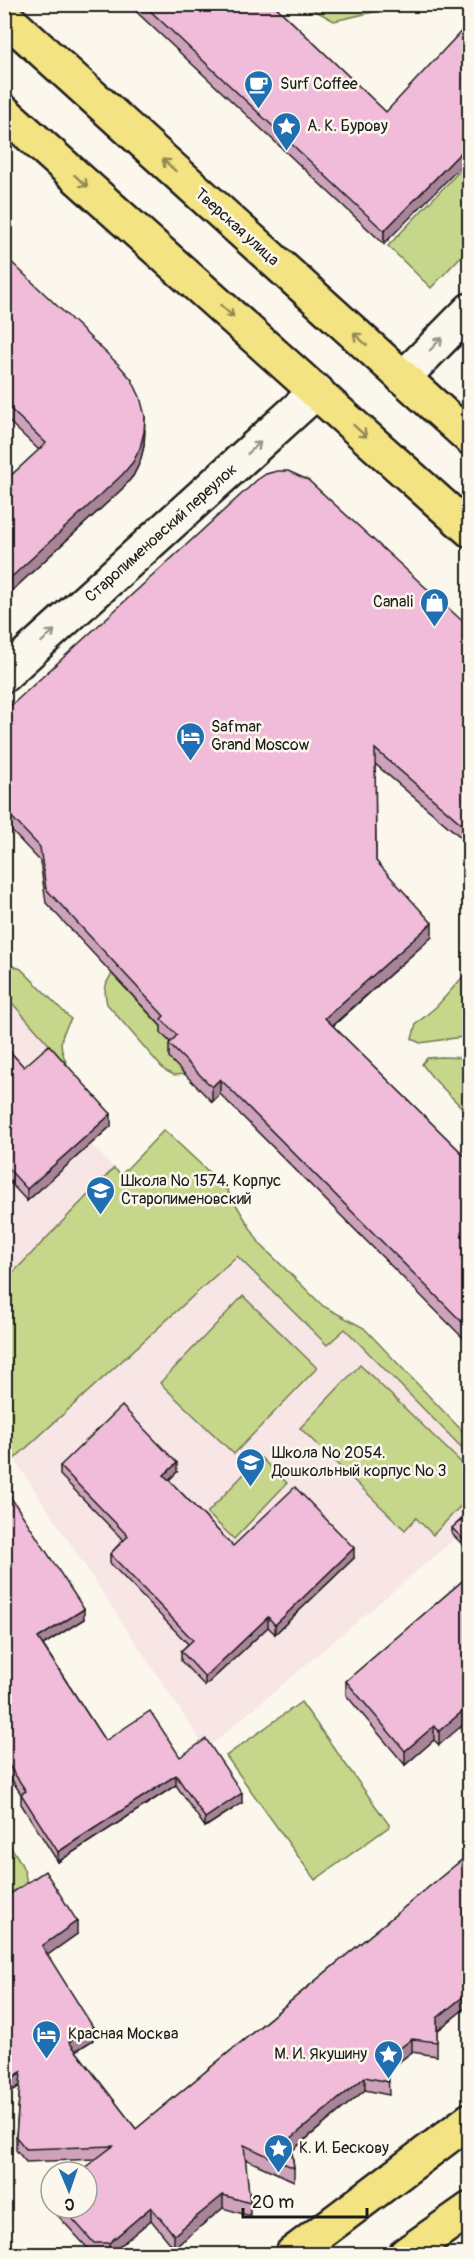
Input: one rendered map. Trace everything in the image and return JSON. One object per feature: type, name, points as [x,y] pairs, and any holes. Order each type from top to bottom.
[{"type":"main road","name":"Тверская улица","points":[[4,16],[470,438]]},
{"type":"main road","points":[[4,112],[470,530]]},
{"type":"main road","points":[[292,2254],[470,2120]]},
{"type":"main road","points":[[406,2254],[470,2209]]},
{"type":"street","points":[[404,378],[470,310]]},
{"type":"street","name":"Старопименовский переулок","points":[[4,675],[317,392]]},
{"type":"shaded area","name":"Школа № 2054. Дошкольный корпус № 3","points":[[4,995],[95,1096],[89,1101],[111,1126],[91,1144],[120,1175],[137,1159],[327,1345],[345,1328],[469,1455],[469,1517],[453,1534],[456,1538],[206,1749],[5,1445]]},
{"type":"green space","points":[[305,5],[384,5],[378,11],[334,21]]},
{"type":"green space","points":[[469,161],[469,248],[431,288],[388,246]]},
{"type":"green space","points":[[13,966],[21,969],[71,1019],[61,1042],[68,1066],[5,995],[5,967]]},
{"type":"green space","points":[[469,970],[469,1036],[420,1043],[412,1039],[416,1024],[437,1006]]},
{"type":"green space","points":[[112,974],[164,1030],[177,1049],[185,1074],[174,1075],[164,1070],[107,1004],[105,988]]},
{"type":"green space","points":[[427,1058],[469,1058],[469,1115],[422,1064]]},
{"type":"green space","name":"Школа № 1574. Корпус Старопименовский","points":[[164,1130],[226,1188],[260,1244],[323,1306],[364,1328],[469,1438],[469,1455],[345,1329],[327,1345],[237,1256],[14,1459],[5,1445],[5,1281],[114,1168],[121,1175]]},
{"type":"green space","points":[[243,1296],[317,1368],[234,1454],[160,1383]]},
{"type":"green space","points":[[360,1365],[469,1470],[469,1497],[433,1535],[416,1518],[405,1530],[300,1428]]},
{"type":"green space","points":[[260,1457],[287,1483],[234,1539],[207,1513]]},
{"type":"green space","points":[[301,1702],[390,1826],[315,1880],[226,1756]]},
{"type":"green space","points":[[4,1837],[24,1870],[26,1883],[20,1895],[4,1911]]},
{"type":"building","points":[[143,4],[273,4],[386,112],[470,22],[470,143],[384,231]]},
{"type":"building","points":[[4,255],[119,365],[132,380],[145,416],[140,448],[133,462],[122,475],[4,584],[4,482],[46,443],[4,403]]},
{"type":"building","name":"Safmar Grand Moscow","points":[[277,471],[288,471],[308,480],[470,628],[470,831],[375,749],[376,861],[432,923],[325,1018],[470,1161],[470,1330],[220,1079],[212,1087],[169,1044],[177,1035],[161,1019],[164,1016],[46,889],[40,847],[4,809],[4,712],[257,480]]},
{"type":"building","points":[[4,1045],[24,1067],[49,1045],[111,1114],[27,1189],[4,1164]]},
{"type":"building","points":[[122,1406],[177,1463],[164,1475],[233,1546],[295,1487],[354,1548],[275,1625],[268,1617],[205,1677],[181,1651],[193,1640],[110,1554],[128,1536],[60,1466]]},
{"type":"building","points":[[4,1487],[84,1609],[38,1638],[105,1741],[150,1711],[180,1757],[206,1739],[242,1793],[205,1818],[176,1775],[58,1852],[21,1794],[26,1791],[4,1758]]},
{"type":"building","points":[[470,1512],[470,1546],[452,1528]]},
{"type":"building","points":[[467,1577],[470,1580],[470,1705],[439,1731],[434,1726],[405,1751],[346,1681]]},
{"type":"building","points":[[470,1853],[470,1991],[437,2018],[437,2042],[412,2039],[387,2058],[389,2082],[365,2077],[290,2139],[294,2168],[244,2145],[250,2203],[223,2195],[174,2235],[151,2207],[109,2243],[94,2243],[74,2220],[99,2220],[99,2160],[95,2160],[113,2146],[26,2149],[16,2137],[21,2072],[4,2083],[4,1898],[45,1871],[77,1921],[42,1946],[93,2027],[69,2042],[136,2129]]},
{"type":"place","name":"Surf Coffee","points":[[259,110]]},
{"type":"place","name":"А. К. Бурову","points":[[286,152]]},
{"type":"place","name":"Canali","points":[[434,628]]},
{"type":"place","name":"Safmar Grand Moscow","points":[[190,762]]},
{"type":"place","name":"Школа № 1574. Корпус Старопименовский","points":[[100,1216]]},
{"type":"place","name":"Школа № 2054. Дошкольный корпус № 3","points":[[251,1488]]},
{"type":"place","name":"Красная Москва","points":[[47,2060]]},
{"type":"place","name":"М. И. Якушину","points":[[388,2080]]},
{"type":"place","name":"К. И. Бескову","points":[[278,2174]]}]
